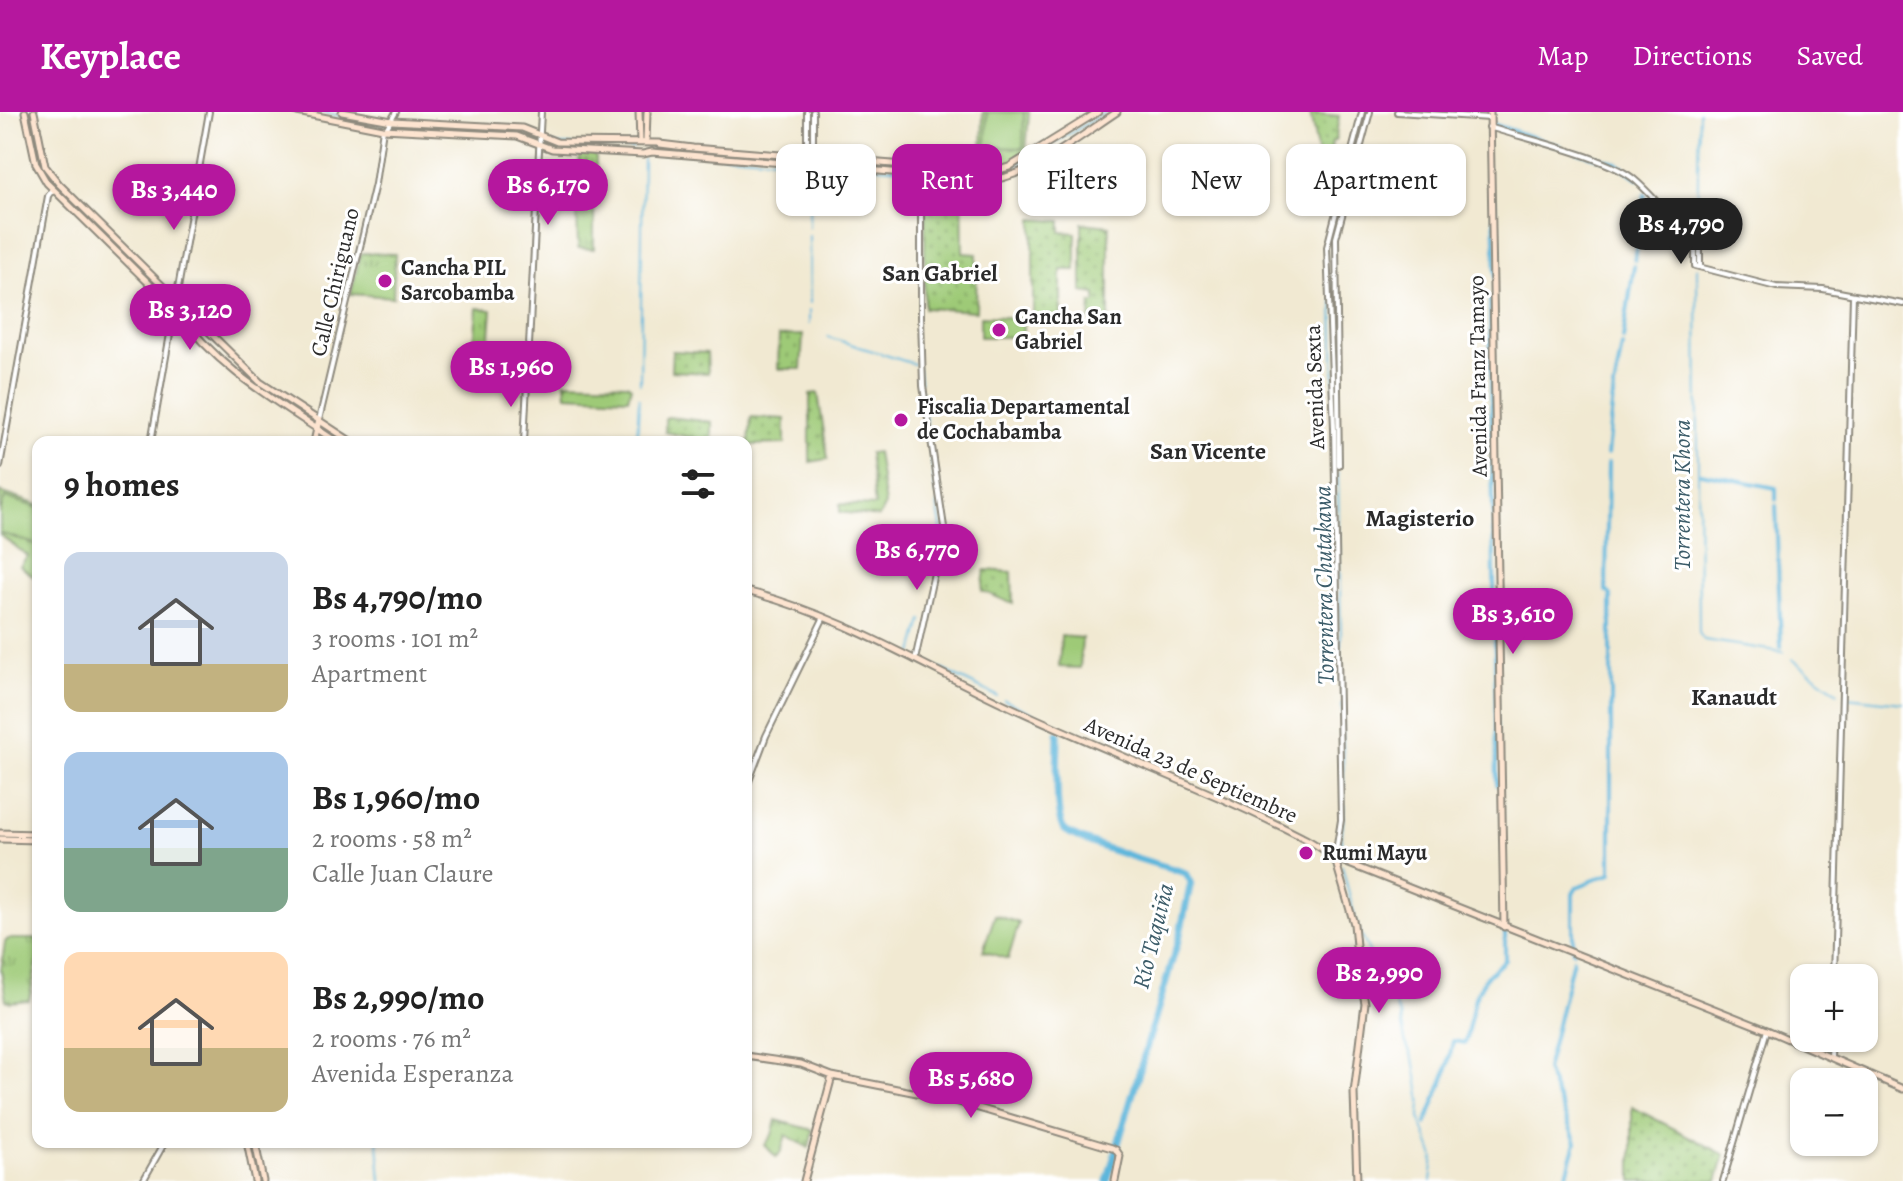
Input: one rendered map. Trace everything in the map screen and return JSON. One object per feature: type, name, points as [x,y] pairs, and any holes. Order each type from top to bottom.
[{"type":"main road","points":[[25,112],[36,164],[53,189],[175,309],[191,331],[225,365],[259,392],[328,436]]},
{"type":"main road","points":[[34,112],[43,160],[53,177],[260,382],[343,436]]},
{"type":"main road","points":[[297,112],[517,136],[560,150],[648,152],[776,163]]},
{"type":"main road","points":[[342,112],[390,121],[522,128],[563,142],[643,143],[776,154]]},
{"type":"main road","points":[[639,112],[643,143],[648,152]]},
{"type":"main road","points":[[639,152],[647,112]]},
{"type":"main road","points":[[1002,170],[1098,112]]},
{"type":"main road","points":[[1002,178],[1064,147],[1117,112]]},
{"type":"main road","name":"Avenida Franz Tamayo","points":[[1489,113],[1504,927]]},
{"type":"main road","name":"Calle Chiriguano","points":[[315,436],[319,420]]},
{"type":"main road","name":"Avenida 23 de Septiembre","points":[[752,593],[824,617],[1044,722],[1225,800],[1305,838],[1339,859],[1831,1056],[1903,1089]]},
{"type":"main road","points":[[0,833],[32,834]]},
{"type":"main road","points":[[0,839],[32,840]]},
{"type":"main road","points":[[1339,859],[1354,924],[1365,1003],[1354,1093],[1357,1181]]},
{"type":"main road","points":[[752,1057],[801,1064],[832,1076],[952,1100],[1114,1149],[1120,1156],[1115,1181]]},
{"type":"main road","points":[[804,1181],[832,1076]]},
{"type":"main road","points":[[248,1148],[255,1181]]},
{"type":"main road","points":[[256,1148],[263,1181]]},
{"type":"street","points":[[152,436],[209,112]]},
{"type":"street","points":[[524,436],[541,112]]},
{"type":"street","points":[[810,112],[810,144]]},
{"type":"street","name":"Avenida Sexta","points":[[1336,466],[1327,247],[1362,112]]},
{"type":"street","name":"Avenida Sexta","points":[[1339,859],[1336,238],[1370,112]]},
{"type":"street","points":[[1397,112],[1489,113]]},
{"type":"street","name":"Calle Chiriguano","points":[[319,420],[390,121]]},
{"type":"street","points":[[1489,127],[1613,165],[1635,180],[1700,246],[1700,266],[1776,287],[1823,289],[1903,304]]},
{"type":"street","points":[[0,466],[48,196],[53,189]]},
{"type":"street","points":[[915,660],[944,531],[923,386],[921,216]]},
{"type":"street","points":[[1834,964],[1853,295]]},
{"type":"street","points":[[752,773],[766,736],[824,617]]},
{"type":"street","points":[[1723,1181],[1767,1030]]},
{"type":"street","points":[[1831,1052],[1831,1056]]},
{"type":"street","points":[[143,1181],[162,1148]]},
{"type":"green space","points":[[983,112],[1029,112],[1027,144],[1018,144],[1018,157],[1002,166],[1002,144],[982,144]]},
{"type":"green space","points":[[987,112],[1024,112],[1023,144],[1018,144],[1018,148],[986,144]]},
{"type":"green space","points":[[1310,113],[1339,116],[1335,141],[1332,144],[1316,144]]},
{"type":"green space","points":[[580,154],[594,154],[596,157],[595,196],[592,201],[594,249],[578,248]]},
{"type":"green space","points":[[925,216],[962,216],[963,253],[977,254],[976,311],[924,308]]},
{"type":"green space","points":[[1033,219],[1061,221],[1061,232],[1076,233],[1076,270],[1061,270],[1061,317],[1033,316]]},
{"type":"green space","points":[[1082,223],[1109,226],[1109,321],[1090,320],[1091,303],[1096,303],[1096,294],[1082,292]]},
{"type":"green space","points":[[363,253],[395,254],[393,297],[351,294]]},
{"type":"green space","points":[[477,308],[492,310],[488,360],[473,358]]},
{"type":"green space","points":[[980,316],[1023,318],[1023,337],[980,337]]},
{"type":"green space","points":[[803,335],[801,369],[778,369],[779,336]]},
{"type":"green space","points":[[672,351],[707,353],[708,373],[671,371]]},
{"type":"green space","points":[[565,382],[627,384],[631,387],[628,398],[566,395]]},
{"type":"green space","points":[[818,393],[828,459],[810,462],[810,394]]},
{"type":"green space","points":[[751,417],[785,419],[785,444],[752,445]]},
{"type":"green space","points":[[665,419],[712,422],[712,436],[665,432]]},
{"type":"green space","points":[[877,452],[885,505],[879,517],[840,512],[840,504],[875,506],[869,453]]},
{"type":"green space","points":[[0,492],[32,503],[32,575],[20,566],[28,556],[0,535]]},
{"type":"green space","points":[[5,497],[32,506],[32,543],[0,533],[0,513]]},
{"type":"green space","points":[[985,570],[1012,572],[1013,604],[982,591]]},
{"type":"green space","points":[[1061,636],[1082,638],[1080,668],[1059,667]]},
{"type":"green space","points":[[995,915],[1019,923],[1008,959],[983,951]]},
{"type":"green space","points":[[8,939],[32,939],[29,1000],[6,1000],[1,970]]},
{"type":"green space","points":[[1632,1107],[1725,1155],[1717,1181],[1632,1181]]},
{"type":"green space","points":[[776,1120],[813,1130],[809,1148],[786,1135],[781,1152],[776,1157],[765,1145]]},
{"type":"waterway","points":[[321,112],[388,125],[458,129]]},
{"type":"waterway","points":[[642,112],[642,121]]},
{"type":"waterway","points":[[1002,173],[1106,112]]},
{"type":"waterway","name":"Torrentera Chutakawa","points":[[1359,144],[1367,112]]},
{"type":"waterway","points":[[1697,241],[1699,112]]},
{"type":"waterway","points":[[31,120],[39,160],[46,174],[132,260]]},
{"type":"waterway","points":[[1492,127],[1492,124],[1560,146]]},
{"type":"waterway","points":[[467,129],[531,135]]},
{"type":"waterway","points":[[544,142],[633,148]]},
{"type":"waterway","points":[[654,149],[776,159]]},
{"type":"waterway","points":[[1576,151],[1615,162],[1639,179]]},
{"type":"waterway","points":[[640,383],[643,159]]},
{"type":"waterway","points":[[876,167],[892,168]]},
{"type":"waterway","points":[[1635,260],[1645,194]]},
{"type":"waterway","points":[[1494,200],[1496,278]]},
{"type":"waterway","name":"Torrentera Khora","points":[[1660,202],[1697,240]]},
{"type":"waterway","points":[[809,216],[809,228]]},
{"type":"waterway","name":"Torrentera Chutakawa","points":[[1335,393],[1332,246],[1340,216]]},
{"type":"waterway","points":[[809,236],[810,303]]},
{"type":"waterway","points":[[1623,339],[1634,266]]},
{"type":"waterway","name":"Torrentera Khora","points":[[1697,268],[1699,633],[1704,640],[1783,652]]},
{"type":"waterway","points":[[1490,300],[1497,785]]},
{"type":"waterway","points":[[809,311],[809,324]]},
{"type":"waterway","points":[[828,337],[914,364]]},
{"type":"waterway","points":[[1615,384],[1622,346]]},
{"type":"waterway","points":[[918,368],[920,382]]},
{"type":"waterway","points":[[1607,454],[1614,387]]},
{"type":"waterway","points":[[921,389],[929,443]]},
{"type":"waterway","points":[[637,436],[639,398]]},
{"type":"waterway","name":"Torrentera Chutakawa","points":[[1335,403],[1337,437]]},
{"type":"waterway","points":[[322,427],[335,436]]},
{"type":"waterway","points":[[930,450],[936,495]]},
{"type":"waterway","points":[[1573,951],[1573,894],[1577,887],[1611,873],[1611,595],[1606,591],[1608,463]]},
{"type":"waterway","name":"Torrentera Chutakawa","points":[[1338,473],[1342,697]]},
{"type":"waterway","points":[[1701,473],[1776,488],[1776,500]]},
{"type":"waterway","points":[[937,503],[941,527],[939,541]]},
{"type":"waterway","points":[[1776,506],[1781,647]]},
{"type":"waterway","points":[[913,653],[922,620]]},
{"type":"waterway","points":[[920,659],[997,696]]},
{"type":"waterway","name":"Torrentera Khora","points":[[1792,659],[1838,692]]},
{"type":"waterway","name":"Torrentera Khora","points":[[1846,697],[1903,703]]},
{"type":"waterway","points":[[1004,700],[1057,725]]},
{"type":"waterway","name":"Torrentera Chutakawa","points":[[1340,855],[1344,806],[1342,703]]},
{"type":"waterway","name":"Río Taquiña","points":[[1058,734],[1057,797],[1063,828],[1100,846],[1186,873],[1191,882],[1180,934],[1107,1181]]},
{"type":"waterway","name":"Torrentera Chutakawa","points":[[1342,866],[1357,926],[1400,1015],[1405,1041],[1415,1064],[1421,1102],[1420,1119],[1434,1157],[1431,1181]]},
{"type":"waterway","points":[[1426,1124],[1446,1073],[1453,1041],[1465,1043],[1475,998],[1485,978],[1505,960],[1505,933]]},
{"type":"waterway","points":[[1565,1181],[1576,1142],[1546,1070],[1573,959]]},
{"type":"waterway","points":[[378,1148],[381,1181]]},
{"type":"place","name":"Cancha PIL Sarcobamba","points":[[385,281]]},
{"type":"place","name":"Cancha San Gabriel","points":[[999,330]]},
{"type":"place","name":"Fiscalia Departamental de Cochabamba","points":[[901,420]]},
{"type":"place","name":"Rumi Mayu","points":[[1306,853]]},
{"type":"district","name":"San Gabriel","points":[[940,273]]},
{"type":"district","name":"San Vicente","points":[[1208,451]]},
{"type":"district","name":"Magisterio","points":[[1420,518]]},
{"type":"district","name":"Kanaudt","points":[[1734,697]]}]
